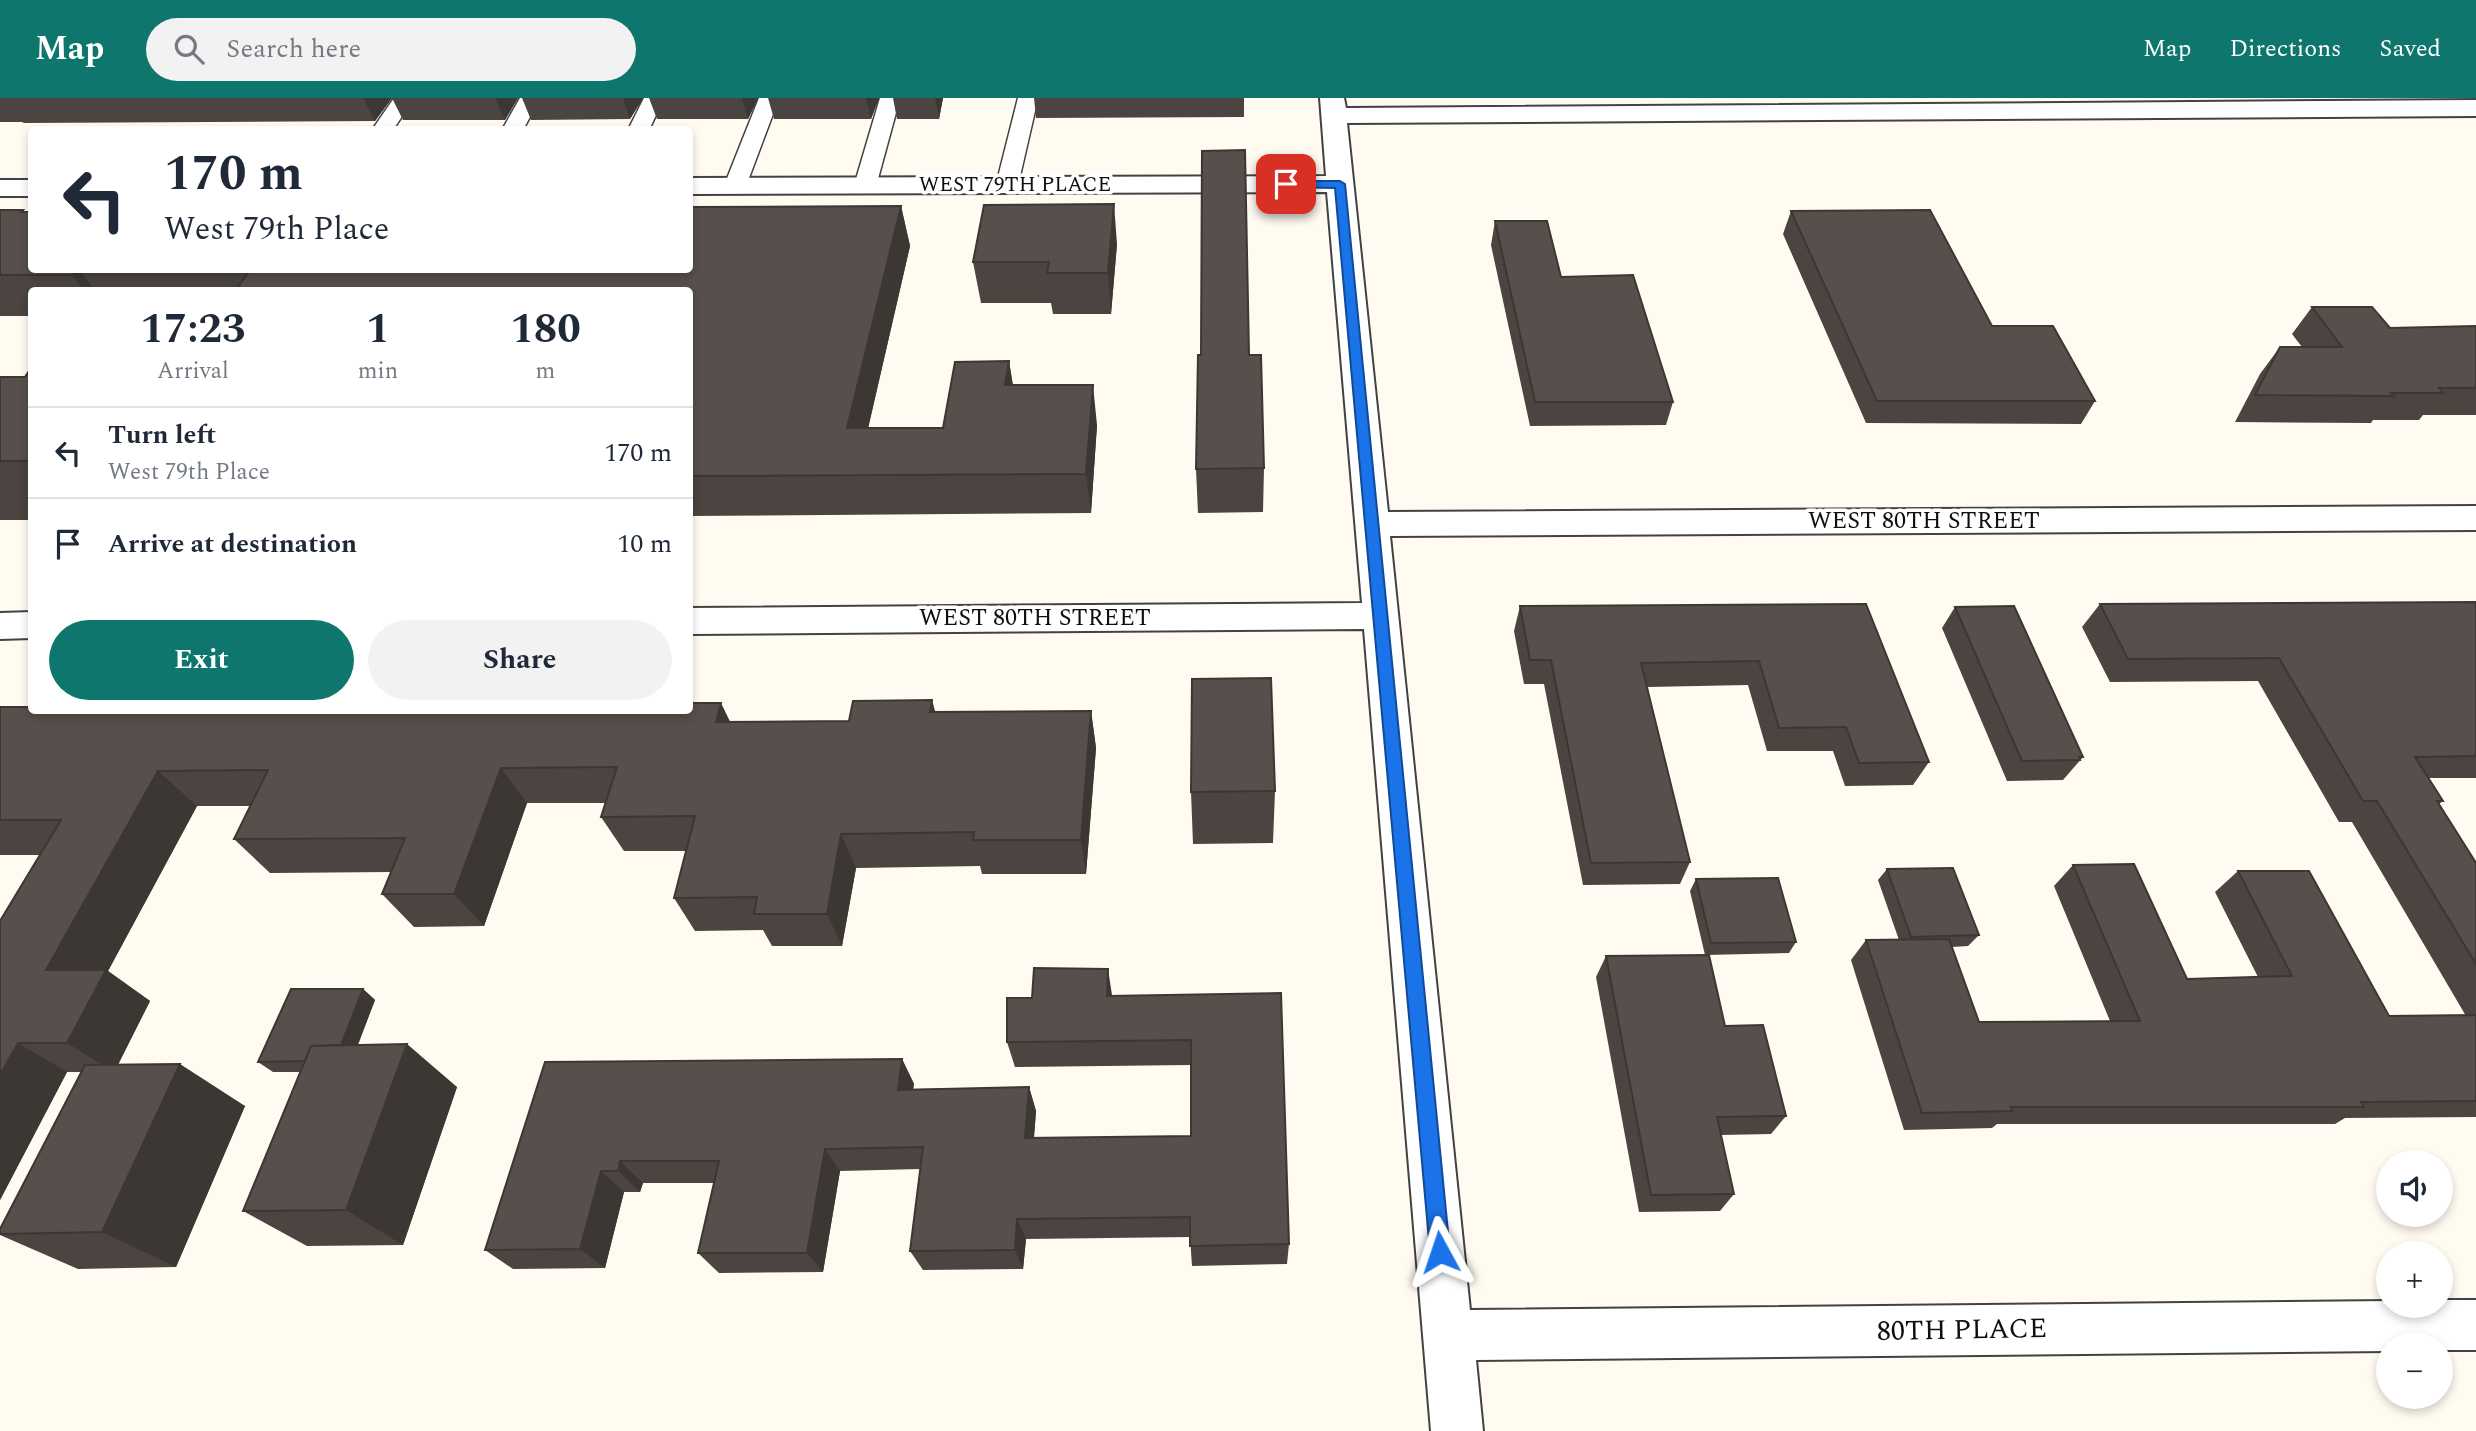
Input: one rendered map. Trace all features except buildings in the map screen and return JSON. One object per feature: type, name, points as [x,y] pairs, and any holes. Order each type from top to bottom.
[{"type":"street","points":[[1457,1431],[1333,107],[2476,108]]},
{"type":"street","name":"WEST 79TH PLACE","points":[[693,186],[1340,184]]},
{"type":"street","points":[[0,188],[28,188]]},
{"type":"street","name":"WEST 80TH STREET","points":[[1373,524],[2476,517]]},
{"type":"street","name":"WEST 80TH STREET","points":[[693,621],[1381,616]]},
{"type":"street","points":[[0,625],[28,625]]},
{"type":"street","name":"80TH PLACE","points":[[1448,1335],[2476,1325]]},
{"type":"lane","points":[[385,126],[404,98]]},
{"type":"lane","points":[[514,126],[530,98]]},
{"type":"lane","points":[[640,126],[654,98]]},
{"type":"lane","points":[[735,186],[769,98]]},
{"type":"lane","points":[[865,186],[890,98]]},
{"type":"lane","points":[[1007,185],[1028,98]]},
{"type":"route","points":[[1286,184],[1340,184],[1440,1252]]}]
